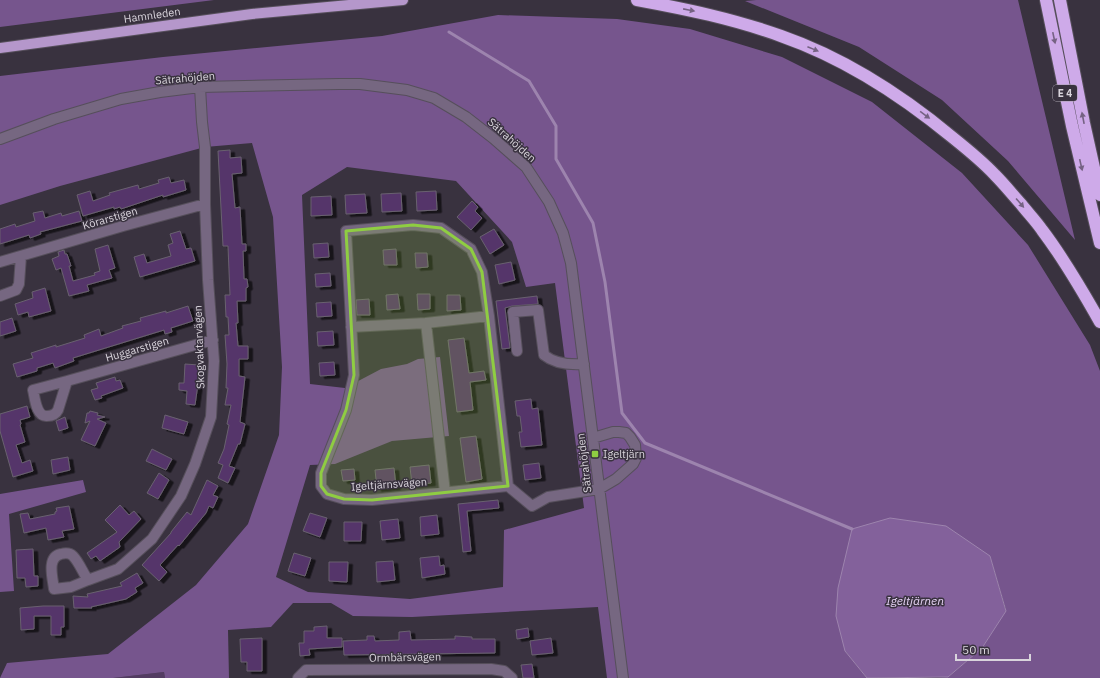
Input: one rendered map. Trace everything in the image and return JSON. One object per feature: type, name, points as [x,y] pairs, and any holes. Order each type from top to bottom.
[{"type":"highway","points":[[637,0],[700,12],[782,36],[834,58],[896,94],[928,117],[970,151],[995,175],[1045,234],[1065,262],[1100,322]]},
{"type":"highway","name":"E 4","points":[[1046,0],[1072,126],[1100,243]]},
{"type":"highway","name":"E 4","points":[[1060,0],[1084,123],[1100,194]]},
{"type":"main road","name":"Hamnleden","points":[[0,48],[252,14],[403,0]]},
{"type":"street","name":"Sätrahöjden","points":[[0,139],[54,119],[121,99],[160,92],[200,87],[360,84],[407,90],[434,98],[466,117],[493,138],[526,167],[538,184],[552,208],[563,233],[571,263],[623,678]]},
{"type":"street","name":"Skogvaktarvägen","points":[[88,580],[118,569],[152,539],[181,496],[195,464],[211,417],[214,361],[208,280],[206,147],[202,122],[200,87]]},
{"type":"street","name":"Körarstigen","points":[[0,262],[122,226],[206,204]]},
{"type":"street","name":"Igeltjärnsvägen","points":[[413,225],[441,228],[471,248],[482,272],[489,316],[508,486],[372,500],[344,499],[327,494],[321,486],[321,473],[346,410],[354,375],[351,327],[346,231],[413,225]]},
{"type":"street","points":[[0,296],[16,290],[19,284],[20,256]]},
{"type":"street","points":[[517,351],[513,312],[538,310],[544,355],[549,359],[570,365],[584,364]]},
{"type":"street","points":[[351,327],[426,323],[489,316]]},
{"type":"street","points":[[426,323],[445,492]]},
{"type":"street","name":"Huggarstigen","points":[[67,381],[213,340]]},
{"type":"street","points":[[508,486],[532,506],[548,497],[599,489],[616,479],[633,464],[636,458],[636,452],[633,441],[626,434],[613,432],[593,438]]},
{"type":"street","name":"Ormbärsvägen","points":[[298,678],[306,670],[491,668],[504,670],[512,678]]},
{"type":"highlighted area","points":[[413,225],[441,228],[471,249],[482,272],[508,486],[372,500],[344,499],[327,494],[321,486],[321,473],[346,410],[354,375],[346,231]]},
{"type":"shaded area","points":[[0,0],[214,0],[0,27]]},
{"type":"shaded area","points":[[1018,0],[1075,240],[1008,161],[942,100],[859,47],[745,1]]},
{"type":"shaded area","points":[[498,15],[617,19],[690,29],[782,57],[872,102],[962,173],[1028,245],[1090,345],[1100,371],[1100,678],[937,678],[948,677],[982,648],[1006,610],[990,556],[845,651],[867,678],[607,678],[598,607],[412,617],[353,616],[331,603],[293,603],[271,627],[228,630],[229,678],[165,678],[164,672],[113,678],[0,678],[7,663],[108,654],[196,585],[248,524],[279,435],[282,367],[273,217],[252,143],[205,147],[60,186],[0,205],[0,76],[163,57],[382,36]],"holes":[[[347,167],[456,181],[512,242],[526,287],[555,283],[584,508],[504,530],[503,587],[410,599],[308,592],[276,577],[310,465],[335,464],[392,441],[449,436],[440,357],[418,359],[407,364],[381,369],[345,388],[310,384],[302,195]]]},
{"type":"shaded area","points":[[83,480],[86,492],[9,514],[14,591],[0,592],[0,494]]},
{"type":"shaded area","points":[[164,672],[165,678],[113,678]]},
{"type":"water","name":"Igeltjärnen","points":[[890,518],[946,526],[990,556],[1006,611],[982,648],[948,677],[867,678],[845,651],[836,616],[838,588],[852,529]]},
{"type":"building","points":[[230,150],[230,158],[241,157],[242,173],[232,174],[235,208],[240,207],[242,244],[246,244],[246,251],[243,251],[244,279],[247,279],[248,287],[246,288],[246,301],[237,301],[238,323],[236,323],[238,346],[248,346],[248,359],[239,359],[239,376],[245,377],[240,422],[245,424],[240,444],[238,444],[229,466],[235,468],[228,483],[218,478],[223,465],[218,463],[224,449],[231,405],[225,405],[228,388],[226,388],[227,364],[225,335],[229,335],[225,295],[230,295],[228,246],[223,246],[218,151]]},
{"type":"building","points":[[169,177],[171,183],[184,180],[186,190],[163,197],[163,195],[121,209],[120,207],[114,209],[114,207],[83,216],[77,195],[90,191],[93,201],[110,195],[109,193],[138,185],[139,189],[159,183],[158,180]]},
{"type":"building","points":[[436,191],[437,210],[417,211],[416,192]]},
{"type":"building","points":[[401,193],[402,211],[382,212],[381,194]]},
{"type":"building","points":[[365,194],[367,213],[346,214],[345,195]]},
{"type":"building","points":[[331,196],[332,215],[311,216],[311,197]]},
{"type":"building","points":[[472,201],[478,207],[475,211],[482,218],[471,230],[457,217]]},
{"type":"building","points":[[43,211],[45,218],[61,213],[62,216],[79,211],[82,221],[40,232],[41,234],[30,238],[29,235],[0,244],[0,229],[15,224],[16,227],[35,221],[33,213]]},
{"type":"building","points":[[494,229],[504,245],[490,254],[480,237]]},
{"type":"building","points":[[180,231],[186,249],[191,248],[195,261],[140,277],[134,257],[144,254],[147,263],[171,256],[168,245],[173,243],[170,234]]},
{"type":"building","points":[[328,243],[329,257],[314,258],[313,244]]},
{"type":"building","points":[[108,245],[115,268],[109,270],[112,278],[87,285],[89,291],[69,296],[61,268],[56,270],[52,259],[59,256],[58,252],[64,250],[71,266],[69,266],[73,281],[95,275],[94,273],[100,271],[95,249]]},
{"type":"building","points":[[396,249],[397,265],[384,265],[383,250]]},
{"type":"building","points":[[415,253],[427,253],[428,267],[416,268]]},
{"type":"building","points":[[511,262],[515,280],[499,284],[495,265]]},
{"type":"building","points":[[330,273],[331,286],[316,287],[315,274]]},
{"type":"building","points":[[45,288],[51,311],[29,317],[28,312],[18,315],[15,304],[33,298],[32,292]]},
{"type":"building","points":[[398,294],[400,309],[387,310],[386,295]]},
{"type":"building","points":[[417,294],[430,294],[430,309],[418,310]]},
{"type":"building","points":[[447,295],[460,295],[461,310],[447,311]]},
{"type":"building","points":[[537,296],[538,304],[505,308],[510,348],[502,349],[496,301]]},
{"type":"building","points":[[369,299],[370,315],[357,315],[356,300]]},
{"type":"building","points":[[331,302],[332,316],[317,317],[316,303]]},
{"type":"building","points":[[188,306],[193,321],[171,328],[172,332],[165,334],[164,330],[73,358],[74,361],[55,368],[53,363],[37,368],[37,371],[17,377],[13,364],[33,358],[31,353],[85,338],[84,335],[99,329],[101,336],[123,328],[122,326],[141,321],[140,318],[166,311],[166,313]]},
{"type":"building","points":[[12,318],[16,331],[0,336],[0,322]]},
{"type":"building","points":[[333,331],[334,345],[318,346],[317,332]]},
{"type":"building","points":[[464,338],[469,373],[484,371],[486,380],[470,382],[473,410],[457,412],[448,340]]},
{"type":"building","points":[[334,362],[335,375],[320,376],[319,363]]},
{"type":"building","points":[[185,364],[199,365],[195,405],[186,404],[187,391],[179,390],[179,383],[184,383]]},
{"type":"building","points":[[115,377],[116,381],[120,380],[123,388],[101,396],[102,398],[95,400],[91,390],[98,388],[96,383]]},
{"type":"building","points":[[531,399],[532,409],[538,408],[542,445],[521,447],[519,432],[522,432],[520,416],[517,416],[515,401]]},
{"type":"building","points":[[27,406],[30,417],[20,420],[25,442],[16,445],[22,463],[30,460],[33,471],[13,477],[0,431],[0,414]]},
{"type":"building","points":[[90,411],[105,417],[97,419],[106,423],[95,446],[81,440],[90,421],[85,423],[87,413]]},
{"type":"building","points":[[165,415],[188,422],[184,434],[162,428]]},
{"type":"building","points":[[65,417],[68,428],[59,431],[56,421]]},
{"type":"building","points":[[476,436],[482,479],[466,482],[460,438]]},
{"type":"building","points":[[152,449],[172,459],[166,470],[146,461]]},
{"type":"building","points":[[68,457],[70,470],[53,474],[51,460]]},
{"type":"building","points":[[539,463],[541,478],[525,480],[523,465]]},
{"type":"building","points":[[429,465],[431,483],[412,485],[410,467]]},
{"type":"building","points":[[394,468],[396,487],[377,489],[375,470]]},
{"type":"building","points":[[354,469],[355,480],[343,481],[341,470]]},
{"type":"building","points":[[159,473],[169,480],[158,499],[147,493]]},
{"type":"building","points":[[207,480],[218,486],[213,495],[218,497],[213,508],[209,506],[206,513],[179,546],[178,545],[160,565],[167,572],[159,581],[142,565],[171,533],[187,512],[191,515]]},
{"type":"building","points":[[498,500],[499,508],[467,511],[471,551],[463,552],[458,504]]},
{"type":"building","points":[[120,505],[129,515],[134,511],[141,519],[119,542],[120,547],[100,561],[96,556],[91,559],[87,553],[117,532],[105,520]]},
{"type":"building","points":[[69,506],[74,529],[62,531],[64,537],[48,540],[46,528],[24,533],[20,514],[28,513],[30,519],[55,514],[57,511],[56,508]]},
{"type":"building","points":[[310,513],[327,518],[320,537],[303,531]]},
{"type":"building","points":[[437,515],[439,534],[421,536],[420,517]]},
{"type":"building","points":[[398,519],[400,538],[382,540],[380,521]]},
{"type":"building","points":[[344,522],[362,522],[361,541],[344,541]]},
{"type":"building","points":[[33,549],[34,576],[38,576],[38,586],[26,587],[25,578],[17,578],[16,550]]},
{"type":"building","points":[[294,553],[311,558],[305,576],[288,571]]},
{"type":"building","points":[[439,556],[440,566],[444,565],[445,574],[422,578],[420,558]]},
{"type":"building","points":[[393,561],[395,580],[377,582],[376,562]]},
{"type":"building","points":[[329,562],[348,562],[347,582],[329,581]]},
{"type":"building","points":[[137,573],[143,583],[135,588],[137,592],[126,599],[91,607],[92,608],[74,608],[73,596],[88,597],[87,594],[122,586],[120,583]]},
{"type":"building","points":[[64,606],[64,627],[61,627],[61,635],[51,635],[51,616],[34,616],[34,629],[21,630],[20,608]]},
{"type":"building","points":[[327,626],[327,638],[342,638],[342,647],[309,649],[310,655],[300,656],[299,643],[304,643],[304,631],[314,631],[314,627]]},
{"type":"building","points":[[528,628],[529,637],[517,639],[516,630]]},
{"type":"building","points":[[410,631],[411,640],[455,639],[455,636],[472,637],[472,639],[495,639],[495,653],[344,655],[343,641],[367,640],[367,636],[374,636],[375,641],[399,640],[399,632]]},
{"type":"building","points":[[262,638],[262,671],[247,671],[247,662],[241,662],[240,639]]},
{"type":"building","points":[[551,638],[553,653],[532,655],[530,641]]},
{"type":"building","points":[[532,664],[534,678],[523,678],[521,665]]},
{"type":"waterway","points":[[449,32],[529,81],[556,126],[556,159],[593,223],[605,282],[622,413],[645,443],[852,529]]},
{"type":"place","name":"Igeltjärn","points":[[595,454]]}]
